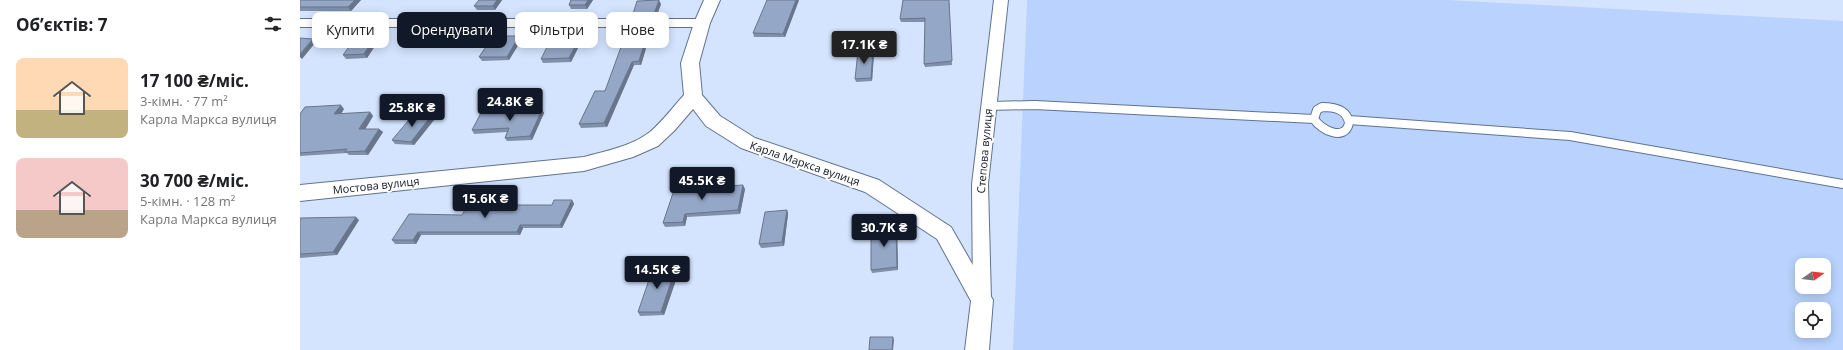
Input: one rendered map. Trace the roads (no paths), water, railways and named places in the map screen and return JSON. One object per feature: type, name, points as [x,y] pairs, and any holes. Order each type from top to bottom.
[{"type":"street","points":[[693,96],[690,63],[702,23],[712,0]]},
{"type":"street","name":"Степова вулиця","points":[[978,350],[982,300],[980,184],[1001,0]]},
{"type":"street","points":[[300,23],[702,23]]},
{"type":"street","name":"Мостова вулиця","points":[[300,193],[584,164],[619,154],[652,140],[674,119],[693,96]]},
{"type":"street","name":"Карла Маркса вулиця","points":[[693,96],[713,121],[748,143],[872,186],[944,233],[982,300]]},
{"type":"lane","points":[[989,106],[1035,105],[1314,119],[1321,128],[1335,132],[1346,129],[1349,125],[1349,120],[1342,111],[1329,107],[1317,110],[1314,119]]},
{"type":"lane","points":[[1349,120],[1570,136],[1843,184]]}]
